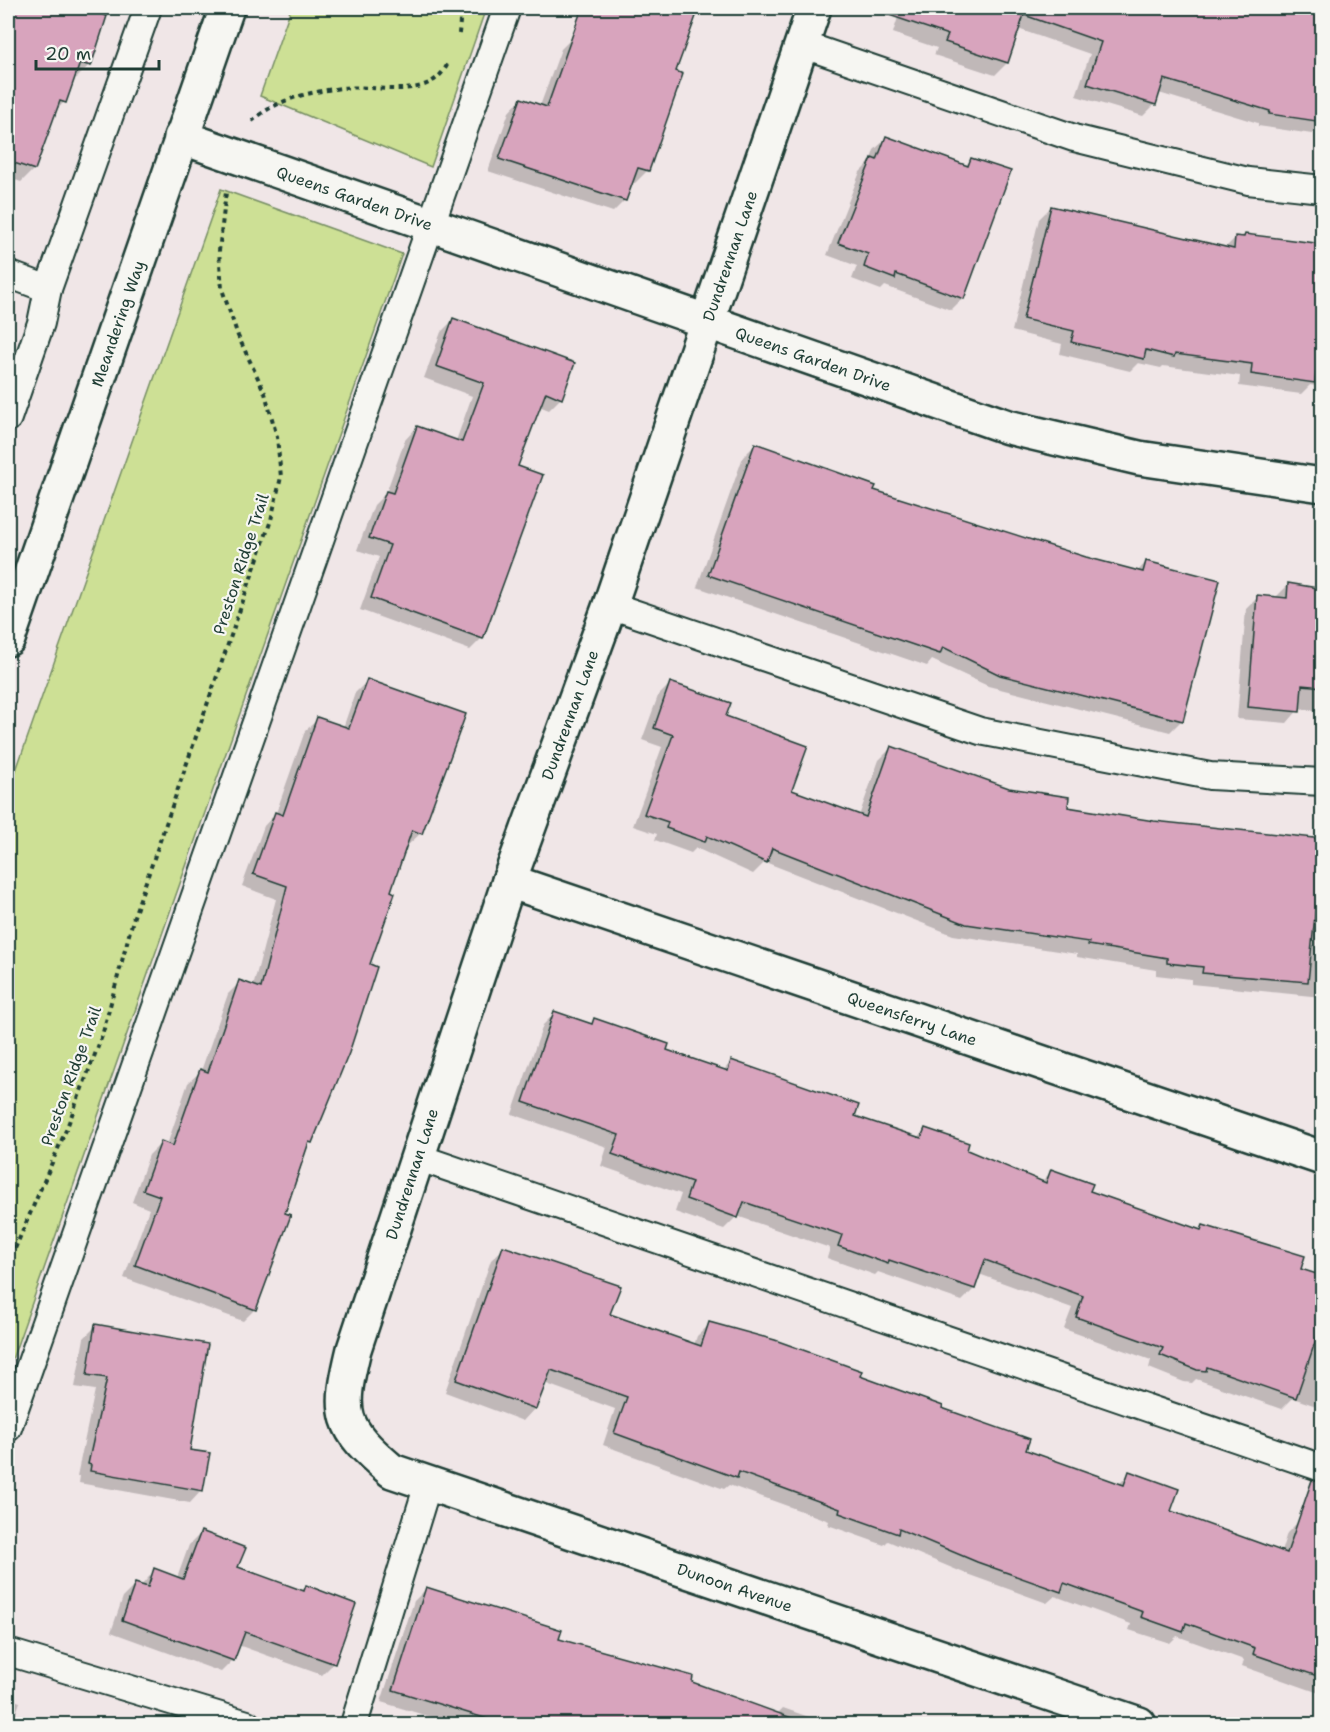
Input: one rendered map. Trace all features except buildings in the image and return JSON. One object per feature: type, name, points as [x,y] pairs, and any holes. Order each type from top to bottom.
[{"type":"street","name":"Meandering Way","points":[[8,639],[227,8]]},
{"type":"street","name":"Dundrennan Lane","points":[[348,1425],[344,1389],[354,1349],[417,1157],[509,881],[610,605],[814,8]]},
{"type":"street","name":"Queens Garden Drive","points":[[181,137],[1008,427],[1139,458],[1323,485]]},
{"type":"street","name":"Queensferry Lane","points":[[509,881],[1320,1154]]},
{"type":"street","name":"Dunoon Avenue","points":[[348,1425],[370,1453],[392,1471],[1139,1725]]},
{"type":"lane","points":[[8,418],[41,323],[48,289],[148,8]]},
{"type":"lane","points":[[8,1428],[507,8]]},
{"type":"lane","points":[[801,44],[1074,138],[1248,182],[1323,189]]},
{"type":"lane","points":[[8,274],[48,289]]},
{"type":"lane","points":[[610,605],[980,731],[1210,776],[1323,782]]},
{"type":"lane","points":[[417,1157],[1323,1468]]},
{"type":"lane","points":[[354,1725],[428,1484]]},
{"type":"lane","points":[[8,1652],[247,1725]]},
{"type":"path","points":[[458,37],[461,8]]},
{"type":"path","name":"Preston Ridge Trail","points":[[8,1265],[66,1130],[102,1036],[134,916],[271,520],[281,477],[277,437],[264,393],[238,336],[222,289],[219,251],[227,185],[247,126],[265,109],[289,98],[343,88],[406,89],[430,83],[446,68],[449,61]]},
{"type":"green space","points":[[291,8],[486,8],[431,167],[260,96]]},
{"type":"green space","points":[[221,189],[402,254],[8,1371],[8,793]]}]
